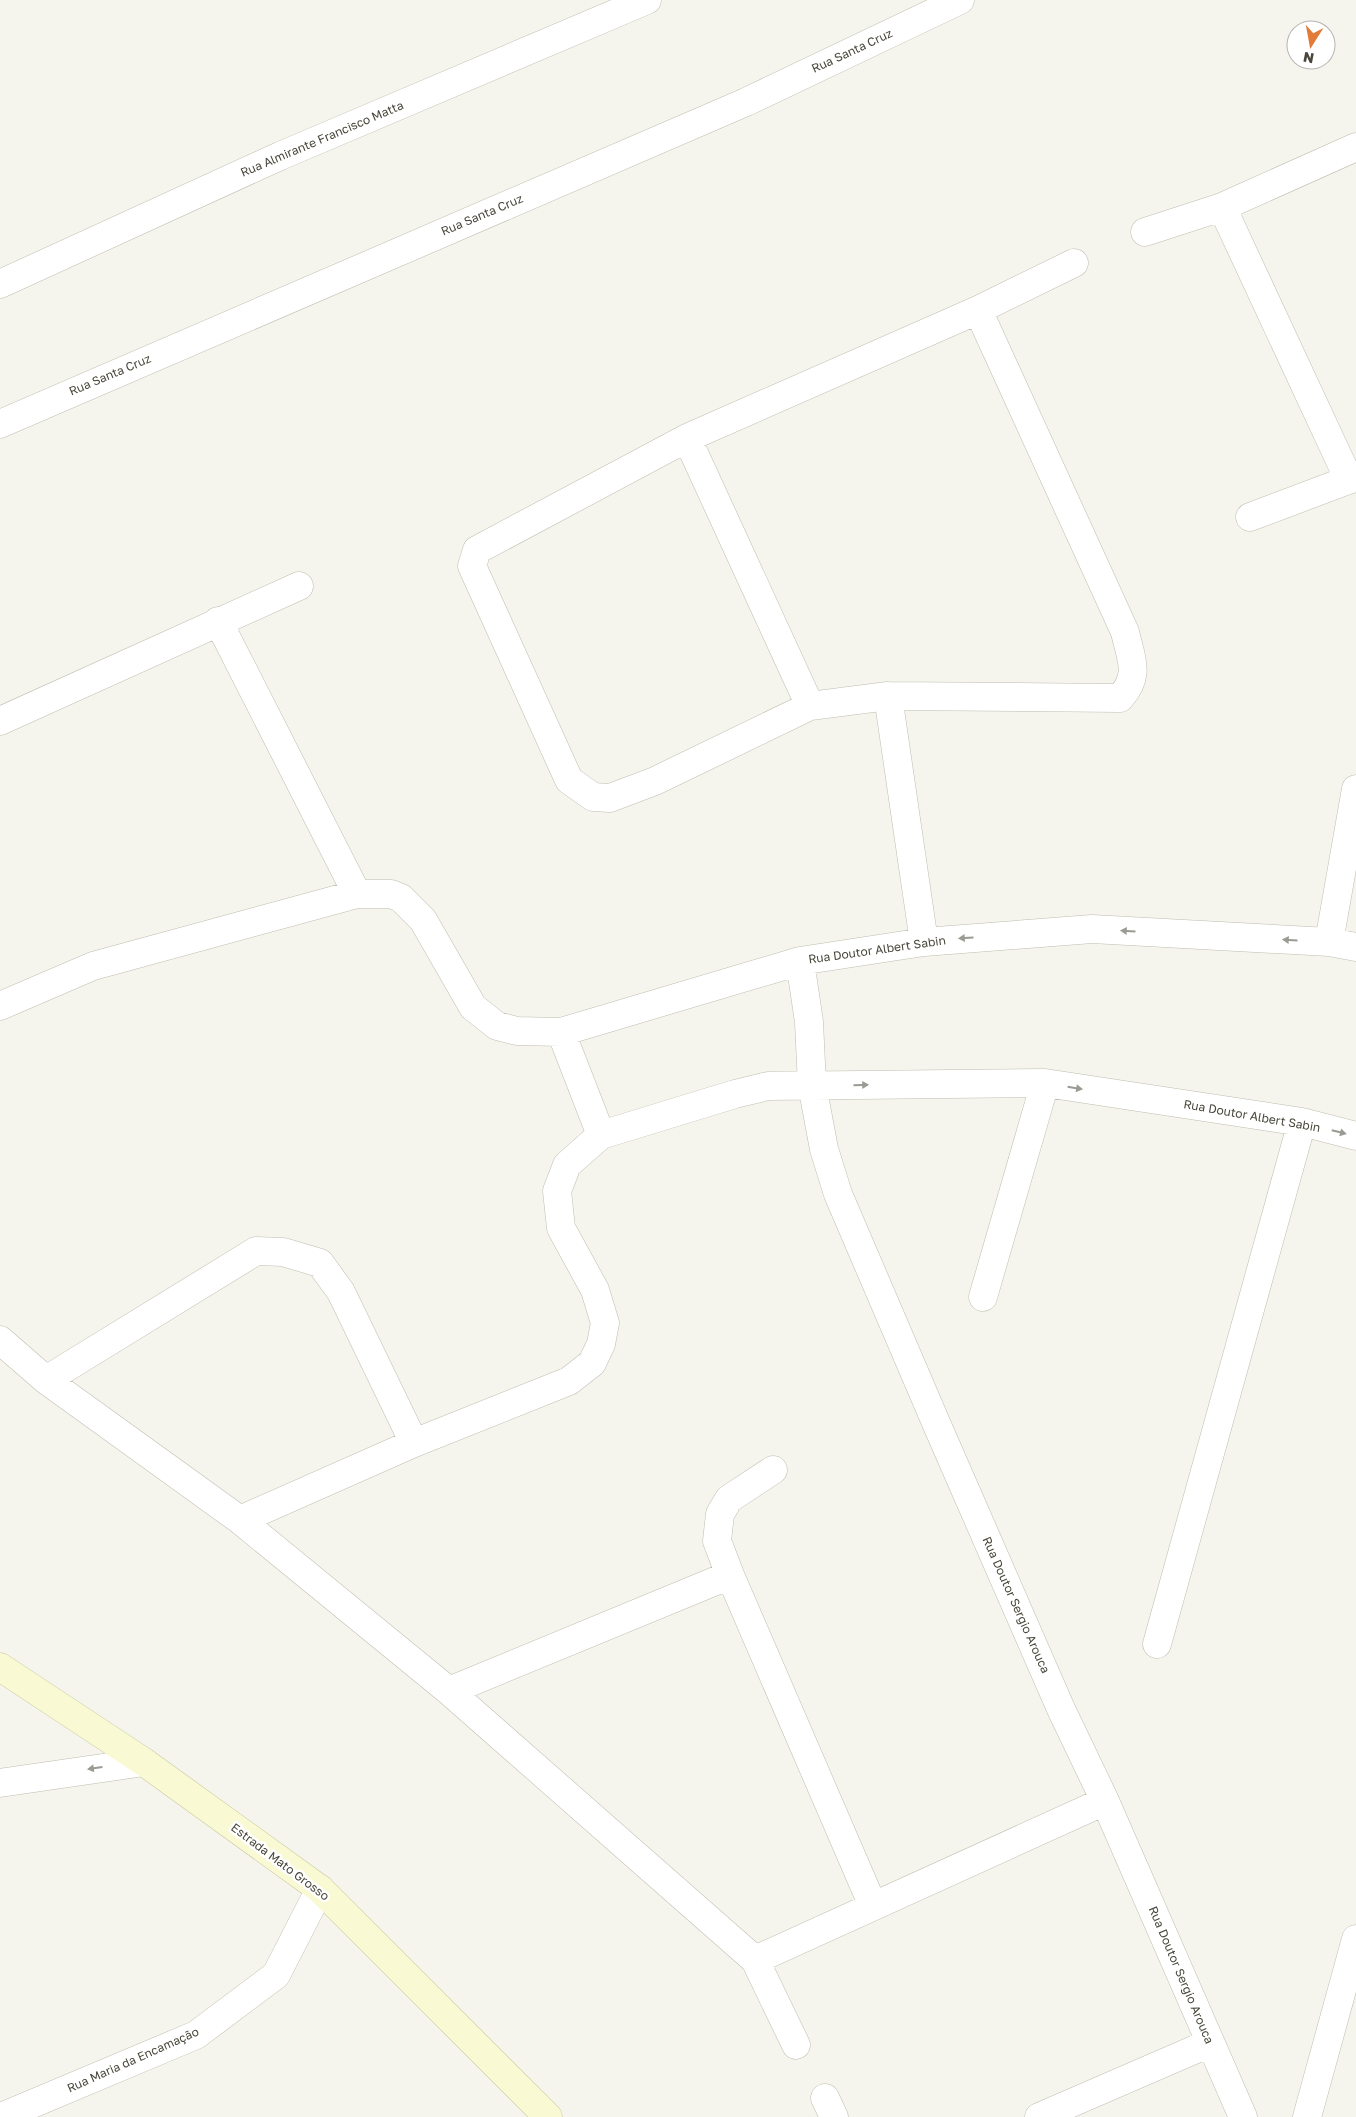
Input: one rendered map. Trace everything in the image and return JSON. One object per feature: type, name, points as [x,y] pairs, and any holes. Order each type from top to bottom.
[{"type":"main road","name":"Estrada Mato Grosso","points":[[0,1667],[144,1762],[320,1889],[548,2117]]},
{"type":"street","name":"Rua Almirante Francisco Matta","points":[[0,284],[280,156],[647,0]]},
{"type":"street","name":"Rua Santa Cruz","points":[[0,424],[746,102],[960,0]]},
{"type":"street","points":[[1145,232],[1222,206],[1356,147]]},
{"type":"street","points":[[1222,206],[1352,478],[1250,517]]},
{"type":"street","points":[[978,310],[1125,632],[1134,670],[1130,687],[1120,698],[888,696],[810,706],[655,781],[610,798],[593,797],[569,780],[472,566],[477,550],[687,438],[978,310],[1074,263]]},
{"type":"street","points":[[687,438],[810,706]]},
{"type":"street","points":[[0,721],[299,586]]},
{"type":"street","points":[[218,621],[356,894]]},
{"type":"street","points":[[888,696],[924,942]]},
{"type":"street","points":[[1329,942],[1356,789]]},
{"type":"street","points":[[0,1006],[93,966],[356,894],[390,894],[401,898],[423,920],[473,1007],[497,1026],[517,1031],[561,1032],[800,961]]},
{"type":"street","name":"Rua Doutor Albert Sabin","points":[[1356,947],[1329,942],[1092,929],[924,942],[800,961],[809,1022],[812,1086],[1044,1083],[1302,1122],[1356,1136]]},
{"type":"street","points":[[561,1032],[601,1135]]},
{"type":"street","points":[[983,1297],[1044,1083]]},
{"type":"street","points":[[240,1520],[414,1443],[569,1381],[592,1363],[600,1344],[605,1324],[595,1290],[562,1228],[557,1191],[567,1166],[601,1135],[760,1088],[812,1086]]},
{"type":"street","name":"Rua Doutor Sergio Arouca","points":[[812,1086],[824,1149],[838,1194],[1046,1673],[1105,1801],[1243,2117]]},
{"type":"street","points":[[1157,1644],[1302,1122]]},
{"type":"street","points":[[46,1380],[256,1251],[283,1252],[320,1263],[341,1292],[414,1443]]},
{"type":"street","points":[[0,1340],[46,1380],[240,1520],[450,1691],[755,1960],[796,2045]]},
{"type":"street","points":[[773,1470],[729,1499],[720,1514],[717,1541],[873,1906]]},
{"type":"street","points":[[450,1691],[730,1575]]},
{"type":"street","points":[[1,1776],[144,1762]]},
{"type":"street","points":[[755,1960],[1105,1801]]},
{"type":"street","name":"Rua Maria da Encamação","points":[[1,2117],[196,2035],[276,1975],[320,1889]]},
{"type":"street","points":[[1308,2117],[1356,1939]]},
{"type":"street","points":[[1039,2117],[1210,2043]]}]
